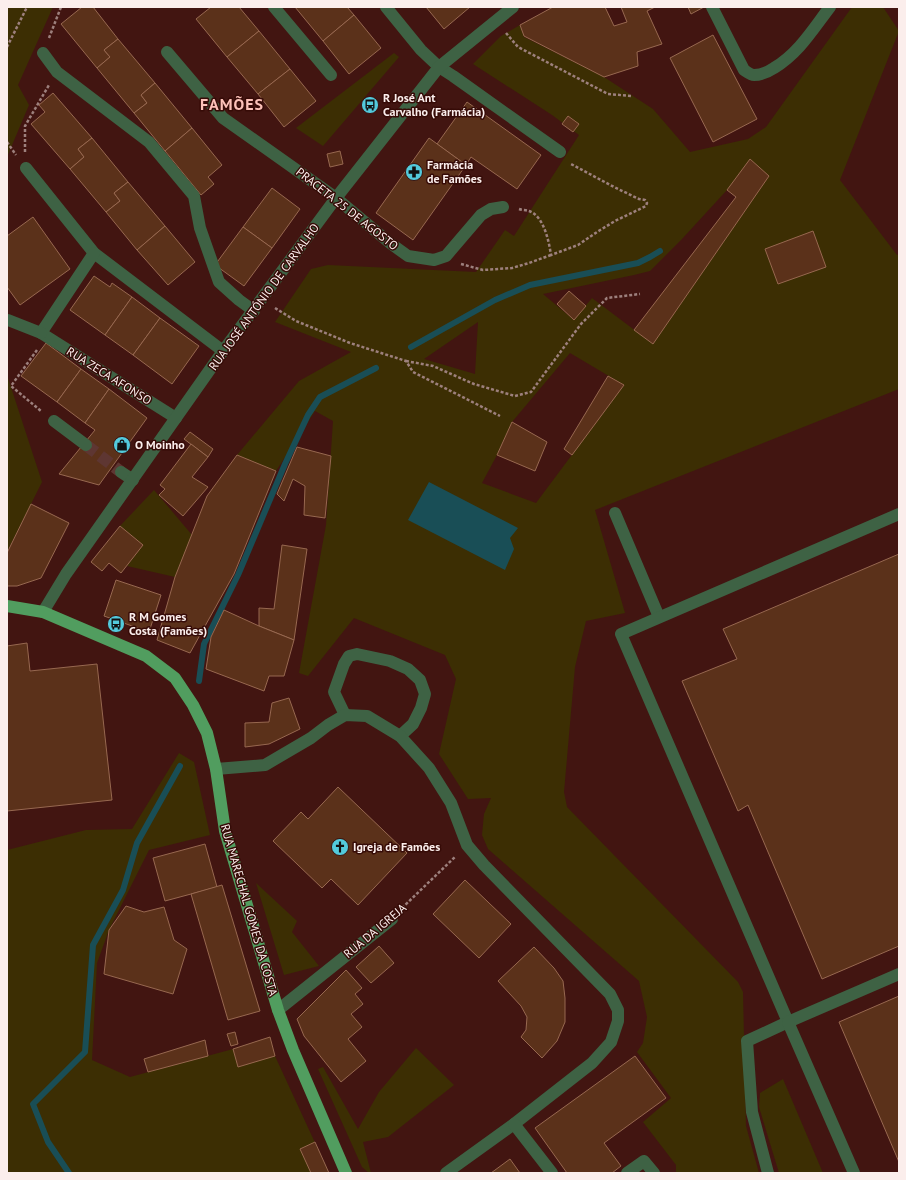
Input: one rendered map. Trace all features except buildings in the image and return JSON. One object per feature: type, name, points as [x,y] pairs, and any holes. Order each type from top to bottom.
[{"type":"main road","name":"RUA MARECHAL GOMES DA COSTA","points":[[9,607],[44,612],[146,656],[175,678],[193,705],[208,733],[216,769],[225,831],[278,1010],[293,1050],[346,1173]]},
{"type":"street","points":[[274,7],[330,75]]},
{"type":"street","points":[[386,7],[421,50],[439,67],[560,152]]},
{"type":"street","name":"RUA JOSÉ ANTÓNIO DE CARVALHO","points":[[44,612],[66,574],[176,418],[336,198],[439,67],[513,7]]},
{"type":"street","points":[[712,7],[744,70],[753,75],[765,74],[785,61],[807,38],[830,7]]},
{"type":"street","name":"PRACETA 25 DE AGOSTO","points":[[167,52],[223,118],[336,198],[390,244],[408,256],[434,260],[439,258]]},
{"type":"street","points":[[43,53],[57,72],[149,142],[194,196],[200,228],[219,282],[254,311]]},
{"type":"street","points":[[26,168],[94,253],[223,352]]},
{"type":"street","points":[[439,258],[446,256],[481,215],[491,209],[503,207]]},
{"type":"street","points":[[44,335],[94,253]]},
{"type":"street","name":"RUA ZECA AFONSO","points":[[8,320],[44,335],[176,418]]},
{"type":"street","points":[[54,422],[86,445]]},
{"type":"street","points":[[121,472],[133,480]]},
{"type":"street","points":[[615,513],[659,617]]},
{"type":"street","points":[[854,1173],[621,634],[899,514]]},
{"type":"street","points":[[345,715],[334,692],[344,664],[349,656],[357,654],[390,661],[408,669],[416,676],[420,680],[425,694],[421,708],[413,724],[400,736]]},
{"type":"street","points":[[216,769],[265,765],[311,738],[328,725],[345,715],[367,716],[400,736],[429,768],[451,803],[467,845],[484,865],[610,994],[618,1010],[618,1021],[611,1042],[592,1063],[514,1124],[446,1173]]},
{"type":"street","name":"RUA DA IGREJA","points":[[278,1010],[392,919]]},
{"type":"street","points":[[768,1173],[752,1112],[747,1041],[899,974]]},
{"type":"street","points":[[514,1124],[552,1173]]},
{"type":"street","points":[[627,1173],[644,1161],[654,1173]]},
{"type":"path","points":[[7,47],[27,7]]},
{"type":"path","points":[[43,53],[61,7]]},
{"type":"path","points":[[496,20],[518,47],[608,94],[632,96]]},
{"type":"path","points":[[26,168],[25,126],[57,72]]},
{"type":"path","points":[[439,258],[483,270],[512,268],[578,245],[615,221],[646,206],[648,203],[645,200],[614,187],[571,165],[560,152]]},
{"type":"path","points":[[503,207],[530,211],[536,216],[545,228],[551,255]]},
{"type":"path","points":[[262,300],[296,321],[350,343],[406,362],[434,366],[474,384],[514,396],[531,392],[581,324],[607,298],[640,294]]},
{"type":"path","points":[[44,335],[11,386],[54,422]]},
{"type":"path","points":[[406,362],[413,372],[500,416]]},
{"type":"path","name":"RUA DA IGREJA","points":[[392,919],[467,845]]},
{"type":"shaded area","points":[[7,7],[53,7],[18,85],[29,105],[7,157]]},
{"type":"shaded area","points":[[852,7],[883,7],[899,31],[840,180],[897,255],[899,254],[899,389],[595,510],[625,613],[586,621],[575,667],[564,792],[567,807],[738,982],[743,992],[746,1126],[759,1173],[676,1173],[676,1165],[643,1122],[671,1098],[637,1052],[643,1043],[647,1017],[639,981],[488,849],[482,835],[484,814],[491,798],[468,799],[439,754],[456,679],[445,655],[354,618],[308,676],[299,673],[326,525],[333,421],[315,411],[276,471],[237,455],[299,381],[351,352],[275,322],[311,269],[328,265],[476,272],[505,230],[514,236],[579,135],[552,115],[473,64],[501,36],[520,25],[524,37],[604,77],[653,109],[690,152],[748,139],[766,127]],"holes":[[[750,160],[769,176],[653,344],[592,298],[574,320],[543,294],[650,271],[727,190]],[[478,322],[475,374],[424,359]],[[570,353],[624,385],[536,503],[482,483],[512,422]]]},
{"type":"shaded area","points":[[394,53],[399,57],[323,146],[296,128]]},
{"type":"shaded area","points":[[7,375],[42,482],[7,552]]},
{"type":"shaded area","points":[[154,490],[192,535],[175,577],[127,566],[143,545],[120,526]]},
{"type":"shaded area","points":[[179,753],[194,762],[210,835],[149,850],[109,930],[97,963],[92,1060],[130,1077],[233,1049],[270,1037],[275,1056],[329,1173],[7,1173],[7,850],[86,830],[132,829]]},
{"type":"shaded area","points":[[256,883],[297,921],[292,932],[319,966],[284,975]]},
{"type":"shaded area","points":[[416,1048],[454,1085],[388,1137],[363,1142],[371,1173],[369,1173],[362,1167],[318,1069],[323,1067],[358,1129],[379,1092]]},
{"type":"shaded area","points":[[783,1079],[823,1173],[779,1173],[759,1107],[760,1093]]},
{"type":"water","points":[[429,482],[518,528],[510,538],[514,549],[505,570],[408,520]]},
{"type":"waterway","points":[[411,347],[495,300],[530,285],[638,263],[660,251]]},
{"type":"waterway","points":[[199,681],[204,644],[238,575],[285,464],[308,415],[320,397],[376,368]]},
{"type":"waterway","points":[[69,1173],[48,1142],[33,1104],[85,1052],[93,945],[123,890],[137,843],[180,766]]},
{"type":"tunnel","points":[[86,445],[121,472]]},
{"type":"place","name":"R José Ant Carvalho (Farmácia)","points":[[370,105]]},
{"type":"place","name":"Farmácia de Famões","points":[[414,172]]},
{"type":"place","name":"O Moinho","points":[[122,445]]},
{"type":"place","name":"R M Gomes Costa (Famões)","points":[[116,624]]},
{"type":"place","name":"Igreja de Famões","points":[[340,847]]},
{"type":"district","name":"FAMÕES","points":[[232,104]]}]
